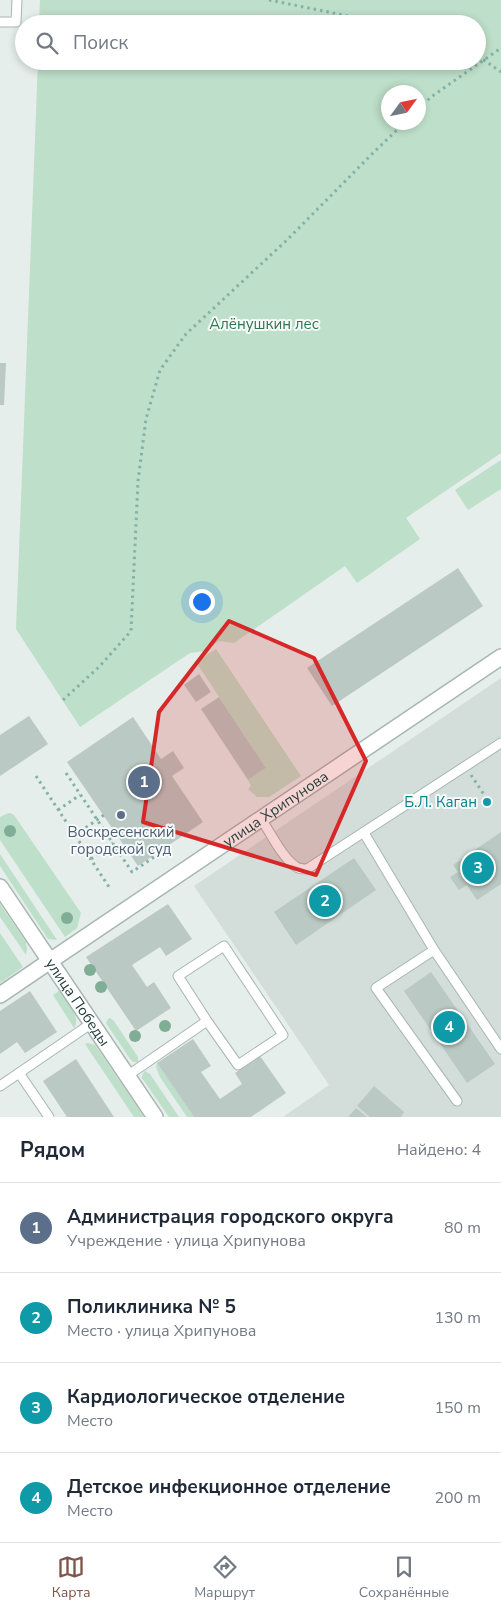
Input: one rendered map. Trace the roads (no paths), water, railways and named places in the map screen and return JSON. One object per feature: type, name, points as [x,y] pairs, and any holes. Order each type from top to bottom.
[{"type":"street","name":"улица Хрипунова","points":[[0,995],[501,657]]},
{"type":"street","name":"улица Победы","points":[[0,887],[155,1117]]},
{"type":"lane","points":[[16,15],[17,0]]},
{"type":"lane","points":[[0,22],[15,22]]},
{"type":"lane","points":[[261,819],[294,866],[300,869],[307,869],[501,743]]},
{"type":"lane","points":[[364,833],[434,950],[501,1049]]},
{"type":"lane","points":[[224,946],[283,1035],[238,1065],[207,1021],[178,976],[224,946]]},
{"type":"lane","points":[[434,950],[376,988],[457,1101]]},
{"type":"lane","points":[[127,1076],[207,1021]]},
{"type":"lane","points":[[0,1086],[92,1023]]},
{"type":"lane","points":[[20,1073],[49,1117]]},
{"type":"place","name":"Администрация городского округа","points":[[144,782]]},
{"type":"place","name":"Б.Л. Каган","points":[[487,802]]},
{"type":"place","name":"Воскресенский городской суд","points":[[121,815]]},
{"type":"place","name":"Кардиологическое отделение","points":[[478,868]]},
{"type":"place","name":"Поликлиника № 5","points":[[325,901]]},
{"type":"place","name":"Детское инфекционное отделение","points":[[449,1027]]},
{"type":"park label","name":"Алёнушкин лес","points":[[264,324]]}]
